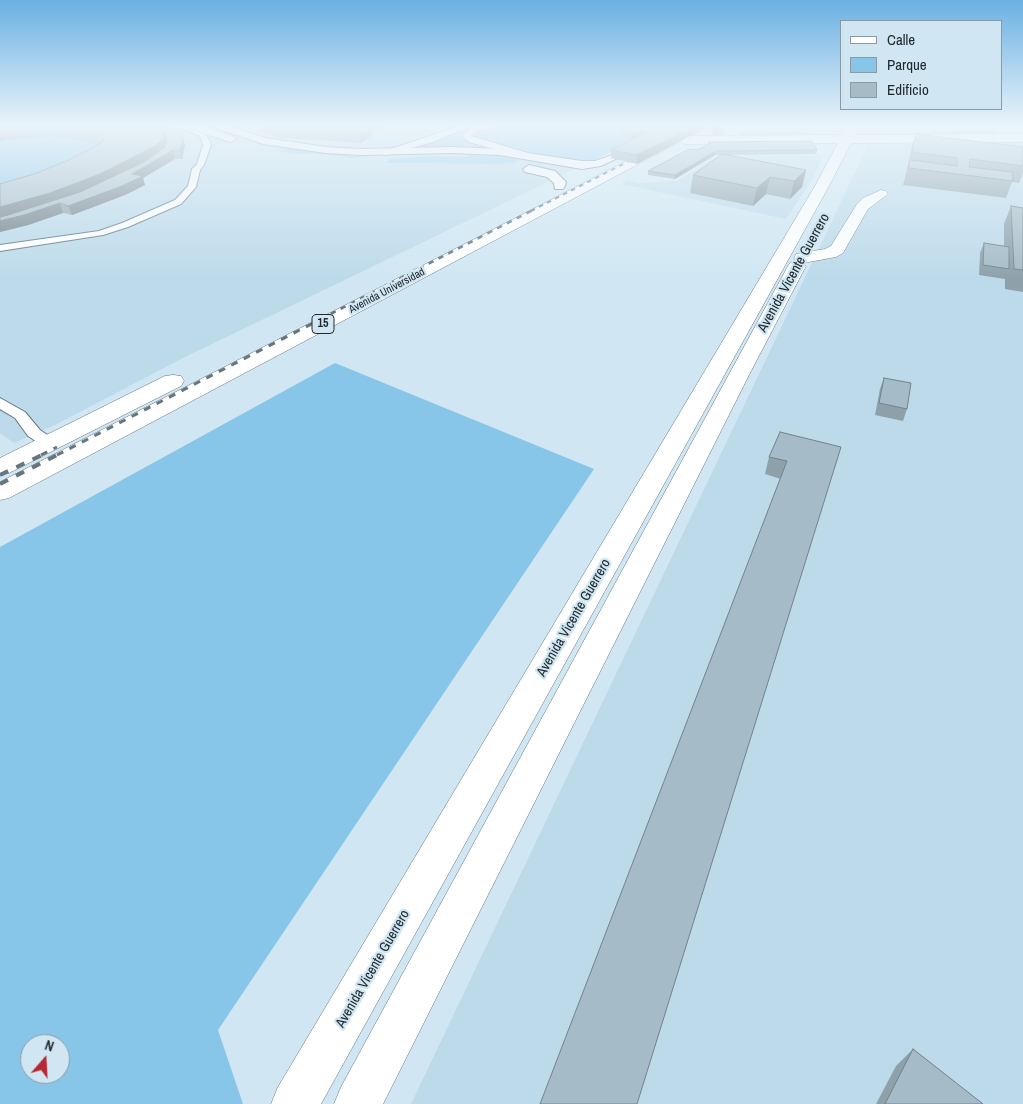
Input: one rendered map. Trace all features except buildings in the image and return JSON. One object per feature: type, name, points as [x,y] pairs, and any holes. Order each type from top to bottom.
[{"type":"main road","name":"Avenida Universidad","points":[[351,291],[577,177]]},
{"type":"main road","name":"Avenida Universidad","points":[[5,481],[195,391],[609,177]]},
{"type":"main road","name":"Avenida Vicente Guerrero","points":[[295,1104],[832,177]]},
{"type":"main road","name":"Avenida Vicente Guerrero","points":[[358,1104],[739,373],[840,188],[843,177]]},
{"type":"main road","points":[[802,258],[830,253],[837,249],[862,207],[881,194]]},
{"type":"main road","name":"15","points":[[5,481],[49,443],[274,330],[195,391]]},
{"type":"street","points":[[0,248],[100,233],[125,225],[178,202],[192,187],[194,177]]},
{"type":"street","points":[[554,177],[560,182],[559,186]]},
{"type":"street","points":[[0,403],[20,415],[34,433],[49,443]]},
{"type":"shaded area","points":[[0,177],[559,177],[183,358],[55,425],[14,443],[0,433]]},
{"type":"shaded area","points":[[684,177],[814,177],[786,219],[621,184],[627,180],[639,183],[677,181]]},
{"type":"shaded area","points":[[853,177],[1023,177],[1023,1104],[411,1104]]},
{"type":"green space","points":[[0,177],[61,177],[0,227]]},
{"type":"green space","points":[[335,363],[594,469],[218,1030],[243,1104],[0,1104],[0,547]]},
{"type":"railway","points":[[531,211],[599,177]]},
{"type":"railway","points":[[321,319],[533,210]]},
{"type":"railway","points":[[57,455],[323,318]]},
{"type":"railway","points":[[41,455],[57,447]]},
{"type":"railway","points":[[0,475],[44,454]]},
{"type":"railway","points":[[0,484],[59,454]]}]
